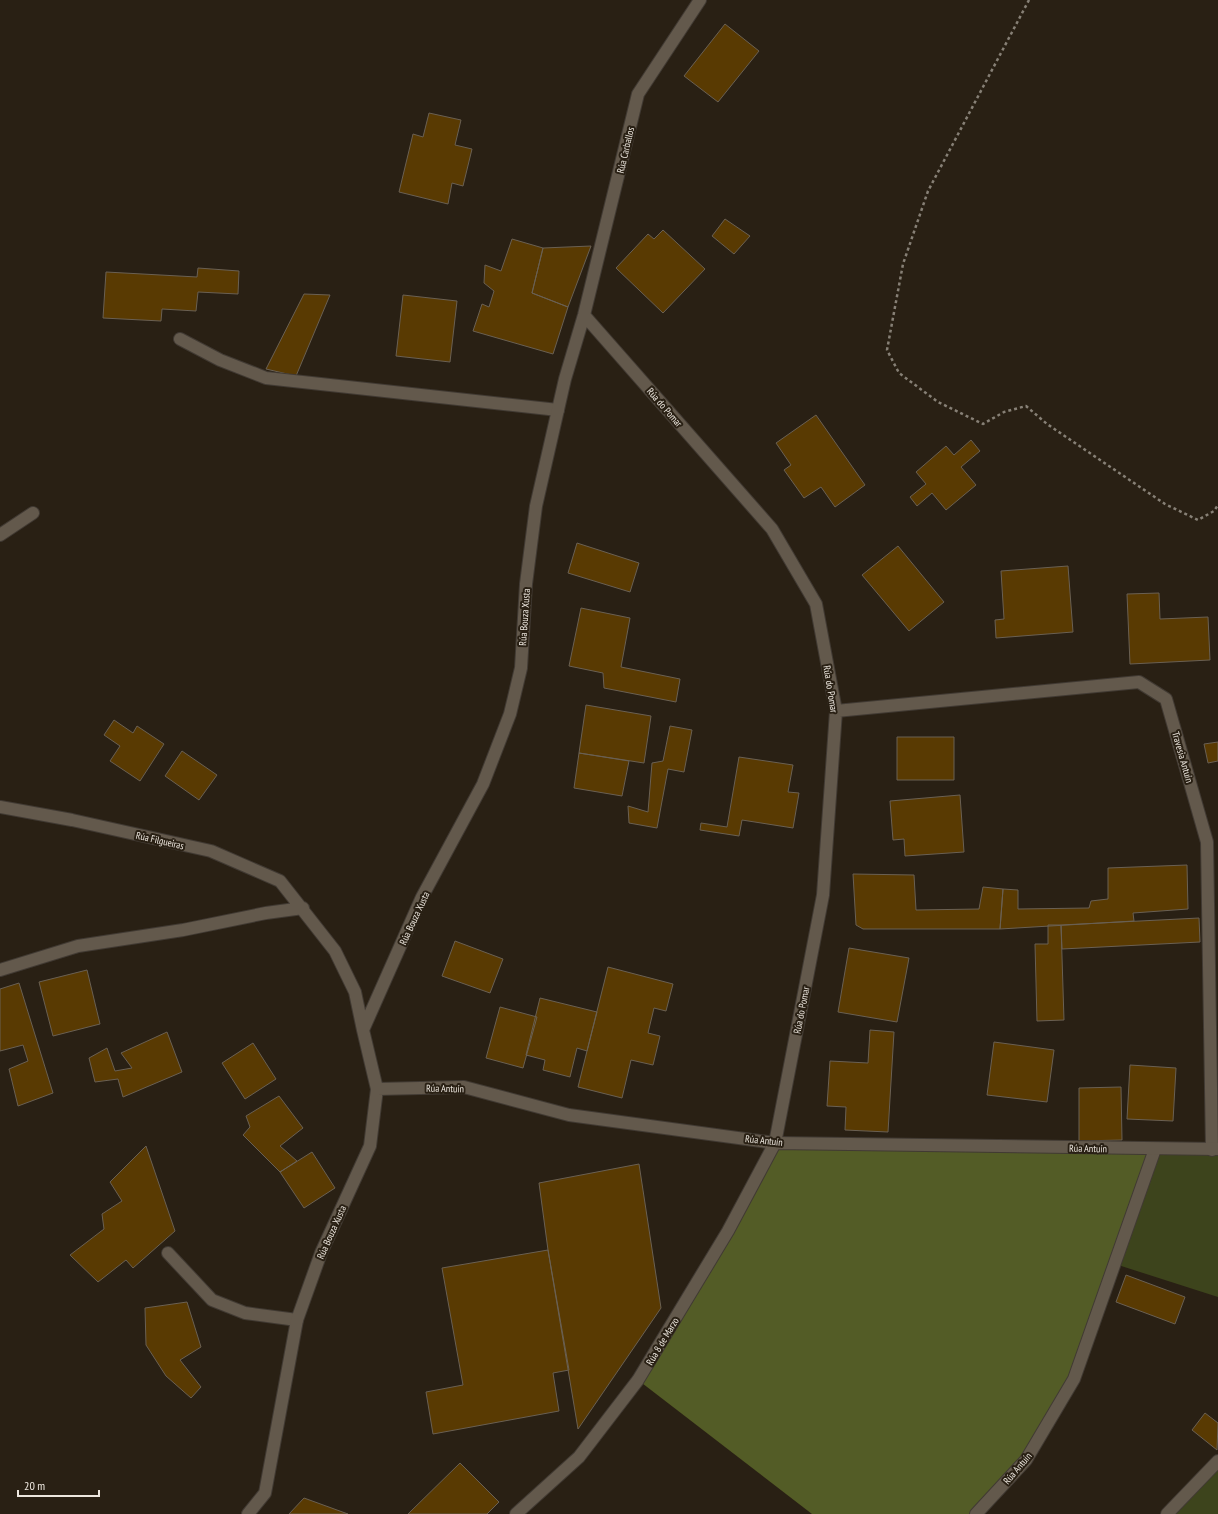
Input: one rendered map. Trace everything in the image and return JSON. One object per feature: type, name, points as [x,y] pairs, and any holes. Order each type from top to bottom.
[{"type":"street","name":"Rúa Carballos","points":[[584,315],[638,94],[700,0]]},
{"type":"street","name":"Rúa Bouza Xusta","points":[[248,1514],[265,1493],[297,1320],[321,1253],[370,1146],[377,1089],[363,1030],[422,897],[483,784],[510,714],[521,668],[526,584],[536,506],[565,378],[584,315]]},
{"type":"street","name":"Rúa do Pomar","points":[[584,315],[772,528],[816,604],[836,711],[823,895],[776,1142]]},
{"type":"street","points":[[180,339],[220,360],[266,378],[558,410]]},
{"type":"street","points":[[0,535],[33,513]]},
{"type":"street","name":"Travesia Antuin","points":[[836,711],[1139,682],[1166,699],[1207,842],[1215,1150]]},
{"type":"street","name":"Rúa Filgueiras","points":[[0,807],[72,820],[211,851],[280,881],[303,908],[335,951],[355,992],[363,1030]]},
{"type":"street","points":[[0,970],[78,946],[183,930],[266,913],[303,908]]},
{"type":"street","name":"Rúa Antuín","points":[[377,1089],[464,1087],[569,1115],[776,1142],[1215,1150]]},
{"type":"street","name":"Rúa 8 de Marzo","points":[[516,1514],[579,1457],[638,1380],[728,1231],[776,1142]]},
{"type":"street","name":"Rúa Antuín","points":[[976,1514],[1026,1460],[1074,1379],[1155,1149]]},
{"type":"street","points":[[168,1254],[212,1300],[245,1314],[297,1320]]},
{"type":"street","points":[[1167,1514],[1218,1461]]},
{"type":"path","points":[[1029,0],[928,191],[903,264],[887,350],[899,374],[938,402],[983,424],[1004,412],[1026,406],[1047,424],[1165,504],[1198,520],[1214,511],[1218,505]]},
{"type":"green space","points":[[775,1143],[1155,1149],[1074,1379],[1026,1460],[976,1514],[812,1514],[638,1380]]},
{"type":"green space","points":[[1218,1147],[1218,1297],[1115,1264],[1155,1149]]},
{"type":"green space","points":[[1218,1460],[1218,1514],[1164,1514]]},
{"type":"building","points":[[725,24],[759,51],[718,102],[684,76]]},
{"type":"building","points":[[429,113],[461,120],[455,145],[472,149],[463,186],[452,183],[448,204],[399,192],[413,134],[423,137]]},
{"type":"building","points":[[725,219],[750,236],[734,254],[712,236]]},
{"type":"building","points":[[663,230],[705,269],[663,313],[616,268],[648,234],[654,239]]},
{"type":"building","points":[[512,239],[543,248],[532,293],[568,307],[553,354],[473,331],[482,304],[489,307],[494,291],[484,283],[485,265],[501,271]]},
{"type":"building","points":[[591,246],[568,307],[532,293],[543,248]]},
{"type":"building","points":[[198,268],[239,271],[238,294],[198,292],[196,311],[162,309],[161,321],[103,318],[106,272],[197,277]]},
{"type":"building","points":[[304,294],[330,295],[296,376],[266,369]]},
{"type":"building","points":[[403,295],[457,301],[450,362],[396,356]]},
{"type":"building","points":[[816,415],[865,485],[835,507],[821,487],[804,498],[784,470],[791,465],[776,443]]},
{"type":"building","points":[[971,440],[980,451],[961,467],[976,485],[946,510],[932,493],[917,506],[910,497],[926,484],[916,472],[946,446],[954,455]]},
{"type":"building","points":[[577,543],[639,563],[630,592],[568,573]]},
{"type":"building","points":[[898,546],[944,602],[909,631],[862,575]]},
{"type":"building","points":[[1068,566],[1073,632],[996,638],[995,620],[1004,619],[1001,571]]},
{"type":"building","points":[[1159,593],[1160,619],[1208,617],[1210,660],[1130,664],[1127,594]]},
{"type":"building","points":[[581,608],[630,618],[621,667],[680,679],[676,702],[604,688],[603,673],[569,666]]},
{"type":"building","points":[[586,705],[651,716],[644,763],[579,753]]},
{"type":"building","points":[[114,720],[133,733],[137,726],[164,744],[140,781],[110,761],[120,746],[104,735]]},
{"type":"building","points":[[670,726],[692,730],[684,772],[668,769],[657,828],[629,823],[628,806],[648,812],[652,763],[663,761]]},
{"type":"building","points":[[897,737],[954,737],[954,780],[897,780]]},
{"type":"building","points":[[1218,742],[1218,761],[1208,763],[1204,744]]},
{"type":"building","points":[[182,751],[217,775],[199,800],[165,776]]},
{"type":"building","points":[[579,753],[629,761],[622,796],[574,788]]},
{"type":"building","points":[[739,757],[793,765],[788,792],[799,793],[793,828],[742,820],[739,836],[700,830],[701,823],[727,827]]},
{"type":"building","points":[[960,795],[964,852],[905,856],[904,839],[893,840],[890,801]]},
{"type":"building","points":[[1187,865],[1188,909],[1133,913],[1134,921],[1000,929],[1003,889],[1018,890],[1018,909],[1089,908],[1091,901],[1108,899],[1108,868]]},
{"type":"building","points":[[853,874],[914,875],[916,910],[979,909],[983,887],[1003,889],[1000,929],[863,929],[856,925]]},
{"type":"building","points":[[1199,918],[1200,942],[1062,949],[1061,925]]},
{"type":"building","points":[[1048,925],[1061,925],[1064,1020],[1037,1021],[1035,944],[1048,944]]},
{"type":"building","points":[[455,941],[503,959],[490,993],[442,976]]},
{"type":"building","points":[[849,948],[909,958],[897,1022],[838,1012]]},
{"type":"building","points":[[608,967],[673,984],[666,1011],[654,1008],[648,1033],[660,1036],[653,1065],[631,1060],[622,1098],[578,1087]]},
{"type":"building","points":[[87,970],[100,1024],[53,1036],[39,982]]},
{"type":"building","points":[[19,983],[53,1093],[18,1106],[9,1069],[28,1061],[23,1045],[0,1051],[0,989]]},
{"type":"building","points":[[540,998],[597,1012],[587,1051],[577,1048],[570,1077],[543,1070],[545,1060],[526,1055]]},
{"type":"building","points":[[500,1007],[537,1017],[523,1068],[486,1058]]},
{"type":"building","points":[[870,1030],[894,1032],[888,1132],[845,1130],[846,1107],[827,1106],[830,1061],[868,1063]]},
{"type":"building","points":[[167,1032],[182,1072],[123,1097],[118,1079],[95,1082],[89,1058],[107,1048],[115,1071],[132,1068],[121,1053]]},
{"type":"building","points":[[994,1042],[1054,1050],[1047,1102],[987,1095]]},
{"type":"building","points":[[253,1043],[276,1079],[245,1099],[222,1063]]},
{"type":"building","points":[[1130,1065],[1176,1068],[1173,1121],[1127,1119]]},
{"type":"building","points":[[1121,1087],[1122,1140],[1079,1141],[1079,1088]]},
{"type":"building","points":[[279,1096],[303,1128],[280,1146],[297,1161],[280,1172],[243,1135],[250,1127],[246,1116]]},
{"type":"building","points":[[146,1146],[175,1231],[133,1268],[126,1260],[98,1282],[70,1255],[104,1229],[102,1214],[122,1201],[110,1182]]},
{"type":"building","points":[[312,1152],[335,1188],[304,1208],[280,1172]]},
{"type":"building","points":[[639,1164],[661,1308],[578,1429],[548,1250],[539,1183]]},
{"type":"building","points":[[548,1250],[569,1370],[553,1373],[559,1411],[433,1434],[426,1392],[463,1385],[442,1268]]},
{"type":"building","points":[[1126,1275],[1185,1297],[1175,1324],[1116,1302]]},
{"type":"building","points":[[187,1302],[201,1347],[180,1360],[201,1387],[191,1398],[166,1376],[146,1345],[145,1308]]},
{"type":"building","points":[[1205,1413],[1218,1423],[1217,1450],[1192,1430]]},
{"type":"building","points":[[460,1463],[499,1502],[487,1514],[408,1514]]},
{"type":"building","points":[[304,1498],[348,1514],[289,1514]]}]
